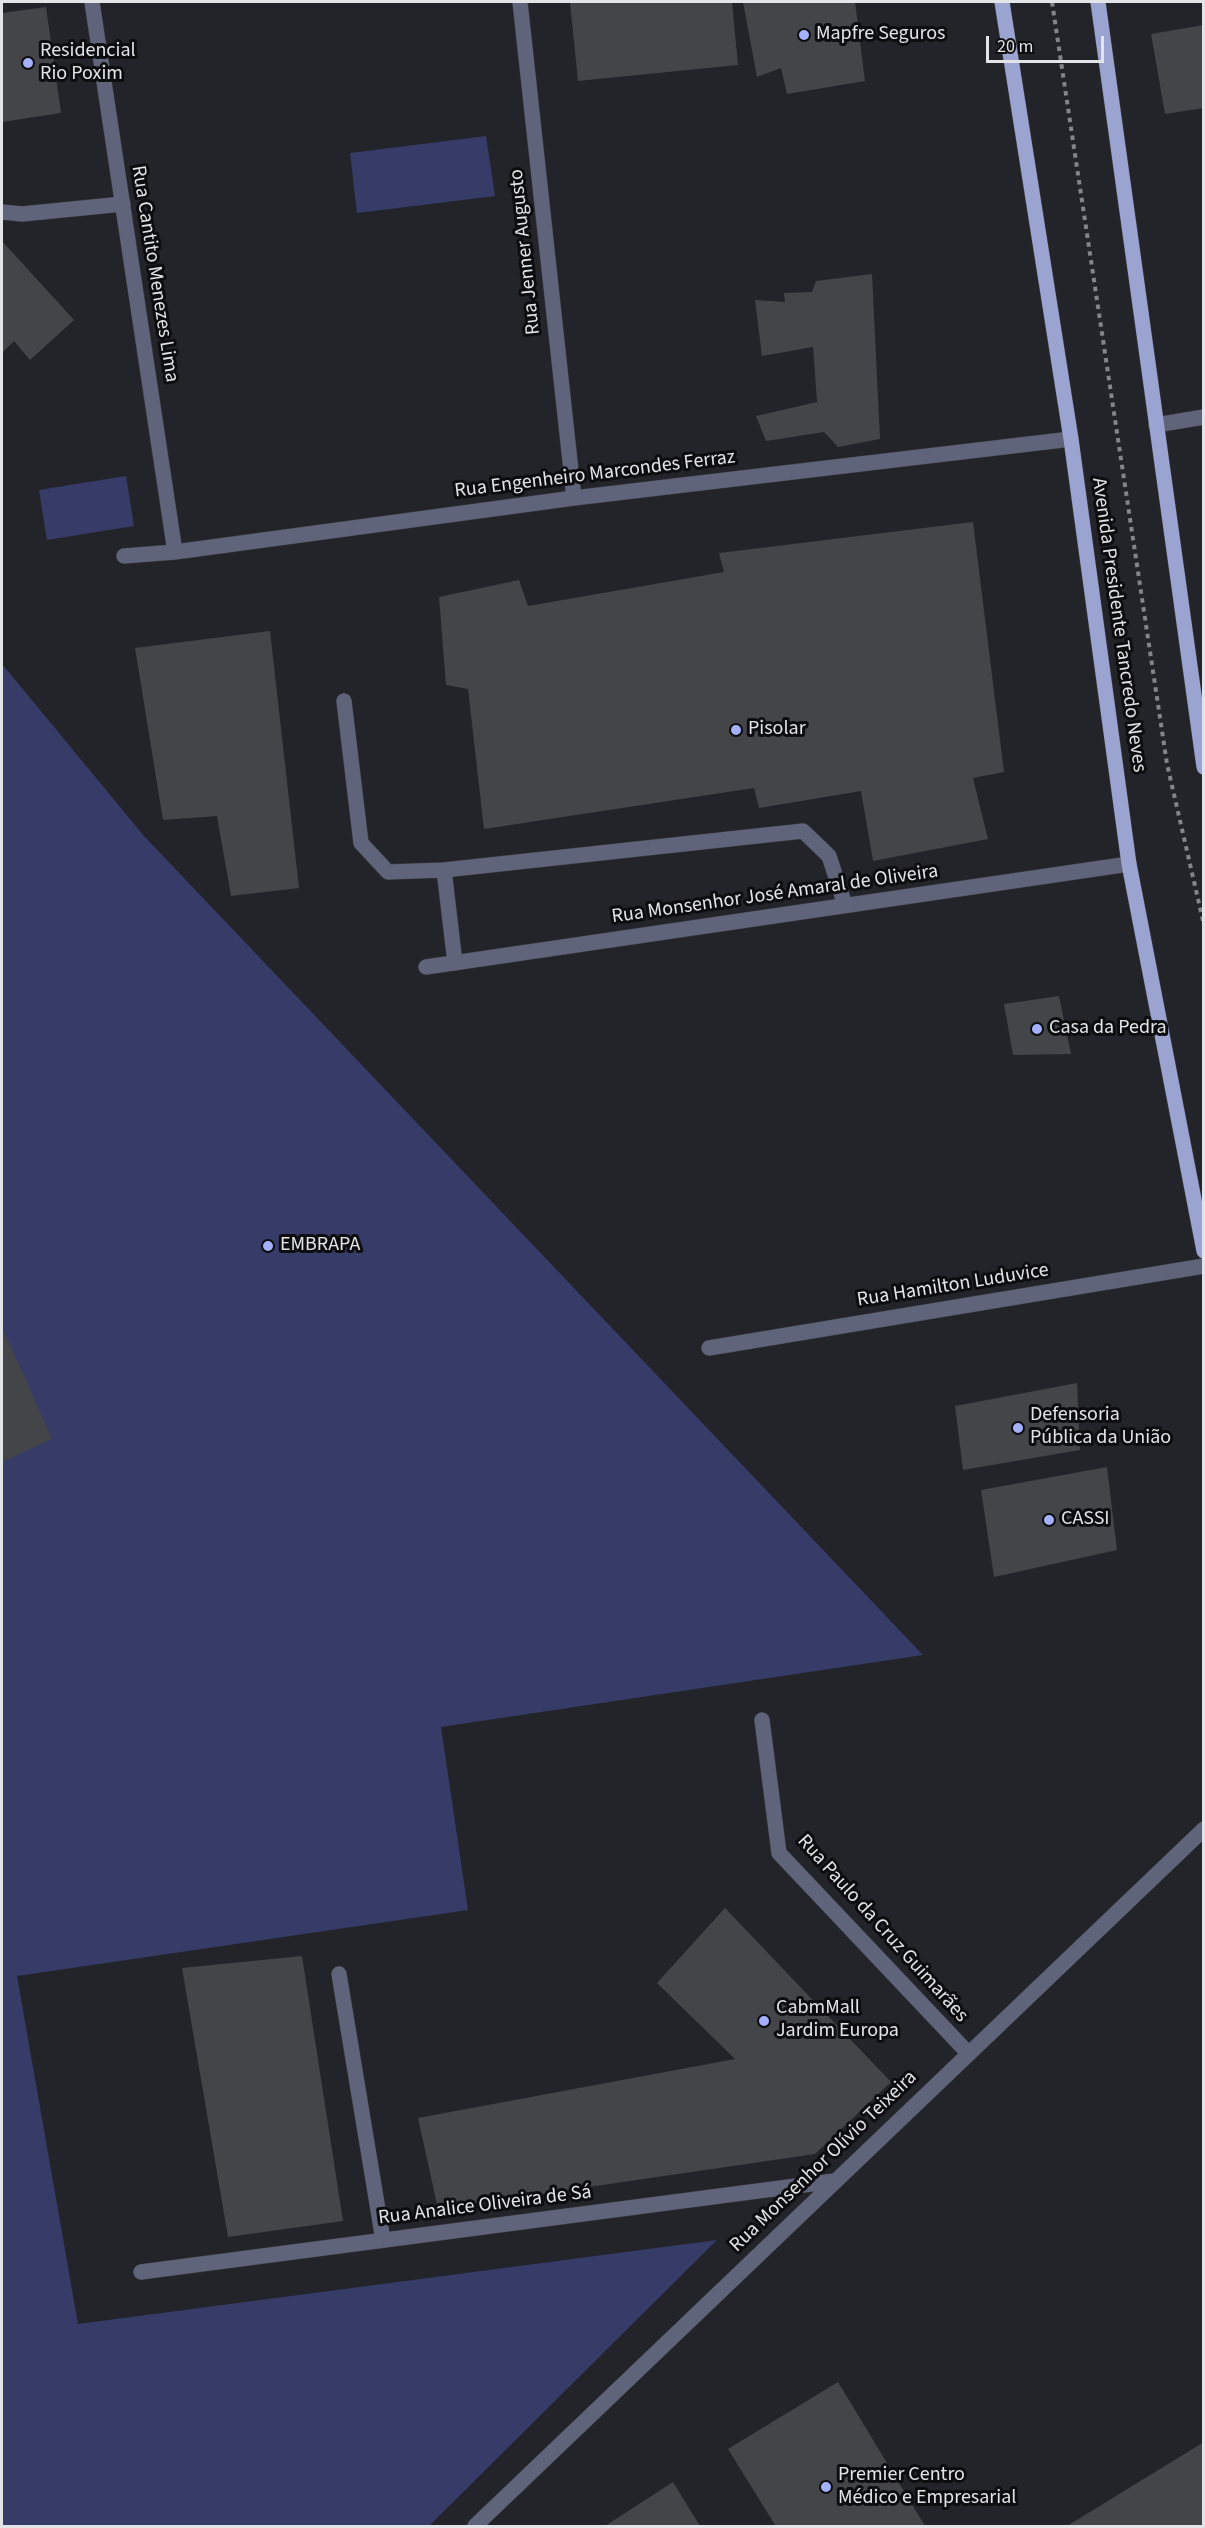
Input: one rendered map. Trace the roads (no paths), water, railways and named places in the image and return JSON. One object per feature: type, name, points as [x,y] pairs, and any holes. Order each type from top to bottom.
[{"type":"main road","name":"Avenida Presidente Tancredo Neves","points":[[1002,2],[1071,439],[1129,864],[1203,1251]]},
{"type":"main road","points":[[1098,2],[1203,767]]},
{"type":"street","name":"Rua Cantito Menezes Lima","points":[[92,2],[175,552]]},
{"type":"street","name":"Rua Jenner Augusto","points":[[520,2],[574,498]]},
{"type":"street","points":[[2,212],[22,214],[123,204]]},
{"type":"street","points":[[1156,425],[1203,417]]},
{"type":"street","name":"Rua Engenheiro Marcondes Ferraz","points":[[124,556],[175,552],[574,498],[1071,439]]},
{"type":"street","points":[[344,701],[361,843],[388,872],[444,870],[803,831],[829,856],[845,905]]},
{"type":"street","name":"Rua Monsenhor José Amaral de Oliveira","points":[[426,967],[1129,864]]},
{"type":"street","points":[[444,870],[455,963]]},
{"type":"street","name":"Rua Hamilton Luduvice","points":[[709,1348],[1203,1266]]},
{"type":"street","name":"Rua Paulo da Cruz Guimarães","points":[[762,1720],[779,1853],[968,2053]]},
{"type":"street","name":"Rua Monsenhor Olívio Teixeira","points":[[475,2526],[1203,1829]]},
{"type":"street","points":[[339,1974],[383,2240]]},
{"type":"street","name":"Rua Analice Oliveira de Sá","points":[[141,2272],[834,2181]]},
{"type":"place","name":"Mapfre Seguros","points":[[804,35]]},
{"type":"place","name":"Residencial Rio Poxim","points":[[28,63]]},
{"type":"place","name":"Pisolar","points":[[736,730]]},
{"type":"place","name":"Casa da Pedra","points":[[1037,1029]]},
{"type":"place","name":"EMBRAPA","points":[[268,1246]]},
{"type":"place","name":"Defensoria Pública da União","points":[[1018,1428]]},
{"type":"place","name":"CASSI","points":[[1049,1520]]},
{"type":"place","name":"CabmMall Jardim Europa","points":[[764,2021]]},
{"type":"place","name":"Premier Centro Médico e Empresarial","points":[[826,2487]]}]
